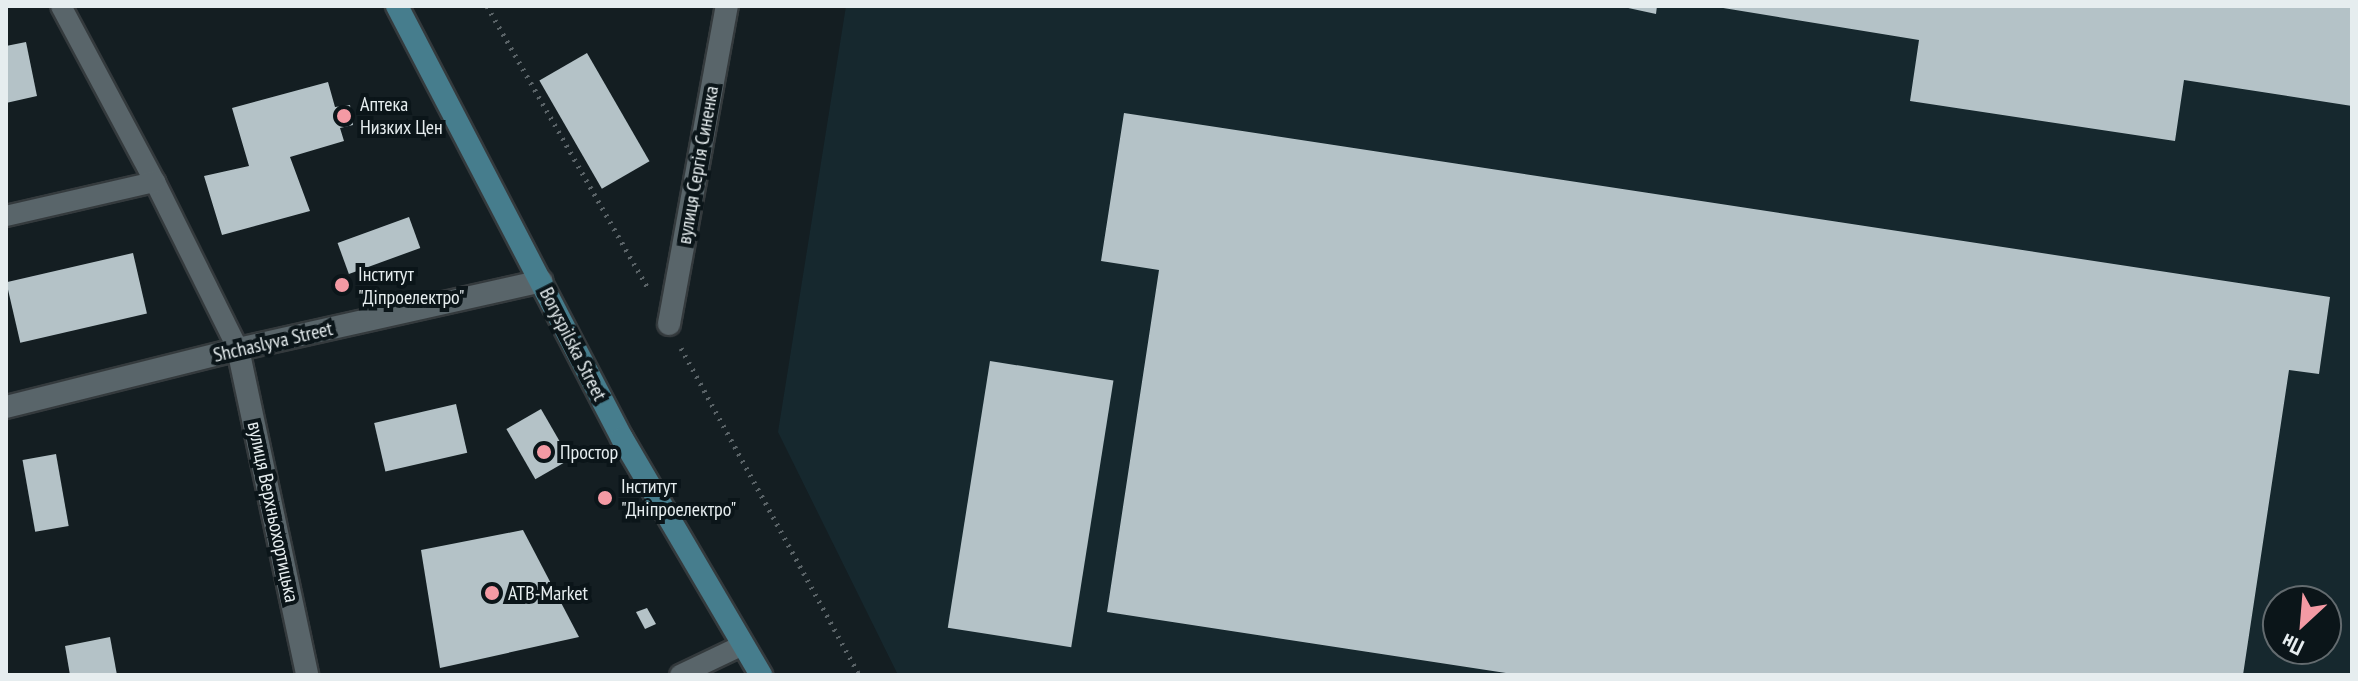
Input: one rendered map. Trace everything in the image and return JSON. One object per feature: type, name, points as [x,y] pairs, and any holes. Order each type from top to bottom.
[{"type":"main road","name":"Boryspilska Street","points":[[397,6],[622,438],[761,675]]},
{"type":"street","name":"вулиця Сергія Синенка","points":[[669,324],[727,6]]},
{"type":"street","name":"Shchaslyva Street","points":[[6,407],[238,349],[541,281]]},
{"type":"street","name":"вулиця Верхньохортицька","points":[[238,349],[307,675]]},
{"type":"lane","points":[[61,6],[155,182],[238,349]]},
{"type":"lane","points":[[6,216],[155,182]]},
{"type":"lane","points":[[680,675],[743,645]]},
{"type":"shaded area","points":[[846,6],[2352,6],[2352,675],[898,675],[778,432]]},
{"type":"building","points":[[1619,6],[1657,6],[1656,14]]},
{"type":"building","points":[[1711,6],[2352,6],[2352,106],[2184,80],[2175,141],[1910,101],[1919,40]]},
{"type":"building","points":[[26,42],[37,96],[6,103],[6,46]]},
{"type":"building","points":[[587,53],[650,161],[602,189],[539,81]]},
{"type":"building","points":[[328,82],[335,107],[350,105],[353,125],[340,128],[344,141],[290,157],[310,211],[222,235],[204,176],[249,166],[232,108]]},
{"type":"building","points":[[1124,113],[2330,297],[2319,374],[2289,370],[2243,675],[1519,675],[1107,612],[1159,270],[1101,261]]},
{"type":"building","points":[[409,217],[420,248],[349,274],[338,243]]},
{"type":"building","points":[[133,253],[147,313],[20,343],[6,282]]},
{"type":"building","points":[[990,361],[1113,381],[1071,647],[948,628]]},
{"type":"building","points":[[456,404],[467,453],[385,472],[374,423]]},
{"type":"building","points":[[541,409],[570,459],[535,479],[506,429]]},
{"type":"building","points":[[56,454],[69,526],[35,532],[23,460]]},
{"type":"building","name":"ATB-Market","points":[[523,530],[579,637],[440,668],[421,550]]},
{"type":"building","points":[[647,608],[656,624],[645,629],[636,612]]},
{"type":"building","points":[[110,637],[117,675],[70,675],[65,646]]},
{"type":"place","name":"Аптека Низких Цен","points":[[344,116]]},
{"type":"place","name":"Інститут \"Діпроелектро\"","points":[[342,285]]},
{"type":"place","name":"Простор","points":[[544,452]]},
{"type":"place","name":"Інститут \"Дніпроелектро\"","points":[[605,498]]},
{"type":"place","name":"ATB-Market","points":[[492,593]]}]
